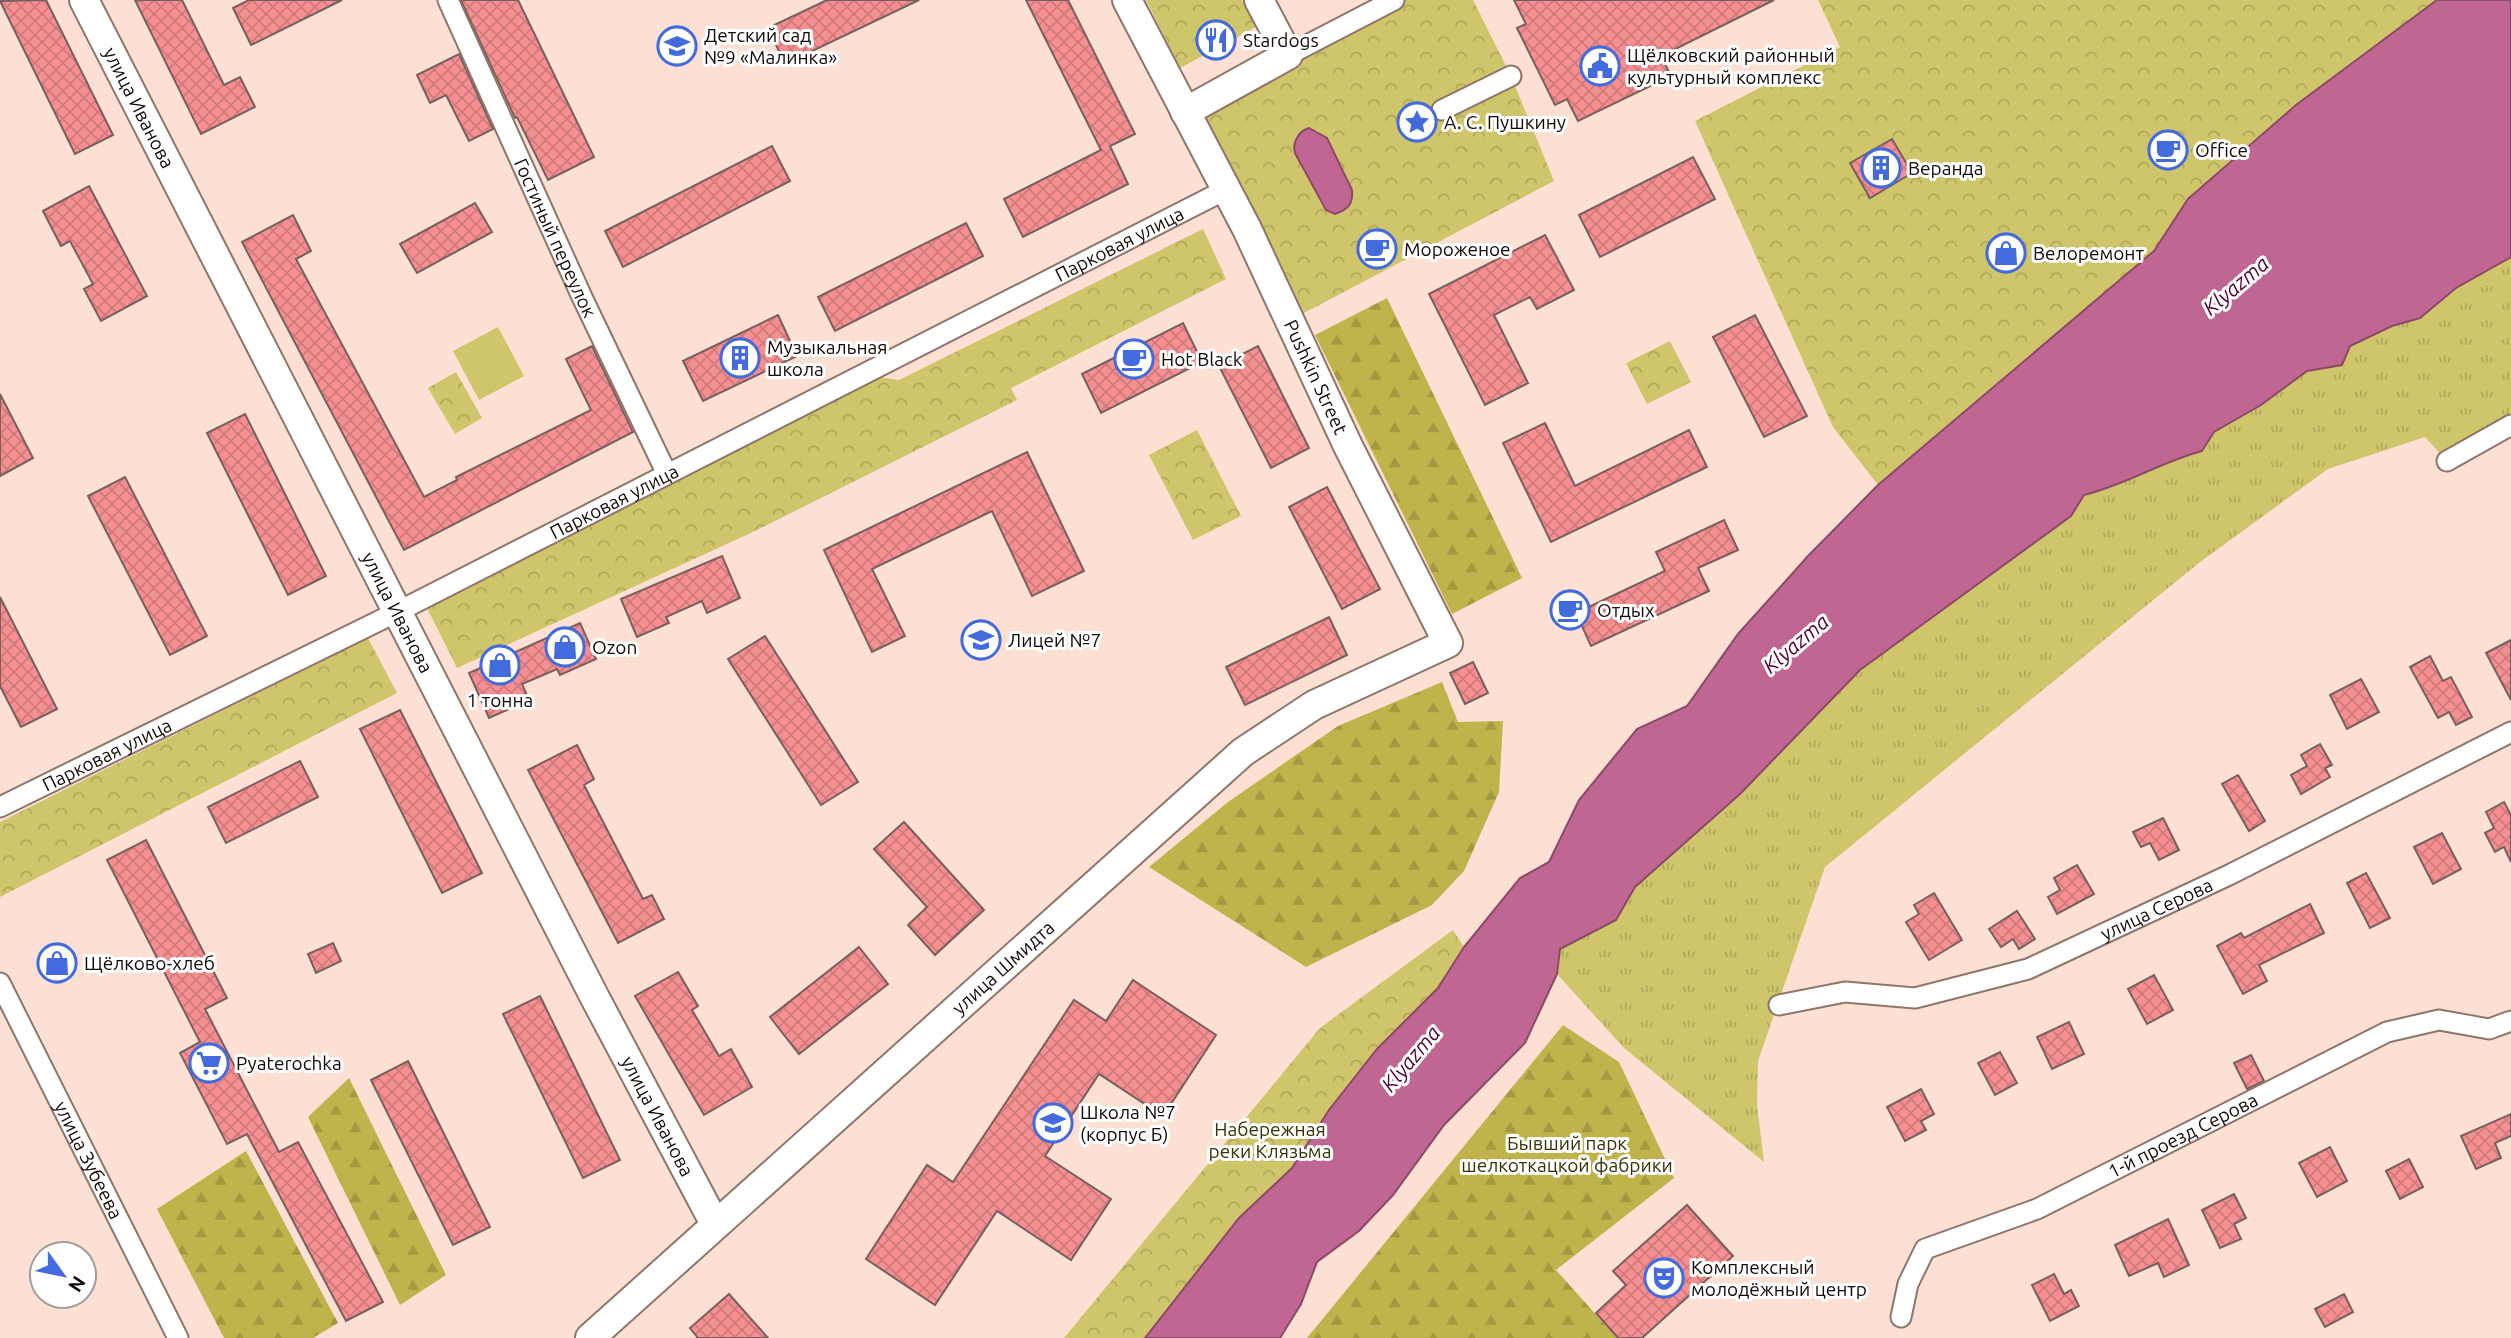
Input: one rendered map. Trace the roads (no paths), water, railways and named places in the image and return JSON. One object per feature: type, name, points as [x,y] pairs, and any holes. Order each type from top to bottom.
[{"type":"street","name":"улица Иванова","points":[[84,0],[594,996],[715,1224]]},
{"type":"street","name":"Гостиный переулок","points":[[448,0],[582,297],[666,472]]},
{"type":"street","name":"Pushkin Street","points":[[1127,0],[1227,189],[1448,643]]},
{"type":"street","points":[[1259,0],[1288,55]]},
{"type":"street","points":[[1185,111],[1394,0]]},
{"type":"street","points":[[1442,110],[1511,76]]},
{"type":"street","name":"Парковая улица","points":[[0,807],[399,611],[666,472],[1227,189]]},
{"type":"street","points":[[2447,461],[2511,425]]},
{"type":"street","name":"улица Шмидта","points":[[590,1338],[1243,752],[1314,705],[1448,643]]},
{"type":"street","name":"улица Серова","points":[[1779,1005],[1844,992],[1915,998],[2028,969],[2229,875],[2511,732]]},
{"type":"street","name":"улица Зубеева","points":[[0,983],[178,1338]]},
{"type":"street","name":"1-й проезд Серова","points":[[1902,1317],[1908,1284],[1925,1249],[2037,1209],[2387,1032],[2439,1020],[2489,1029],[2511,1021]]},
{"type":"water","name":"Klyazma","points":[[2437,0],[2511,0],[2511,257],[2456,288],[2420,318],[2392,326],[2350,346],[2342,365],[2307,371],[2261,405],[2214,432],[2202,451],[2084,495],[2071,516],[1860,670],[1740,794],[1635,887],[1616,920],[1560,949],[1557,974],[1525,1043],[1444,1125],[1393,1195],[1359,1231],[1317,1262],[1301,1304],[1280,1338],[1145,1338],[1239,1218],[1292,1168],[1329,1110],[1377,1049],[1438,988],[1464,947],[1520,878],[1549,862],[1579,800],[1637,729],[1687,706],[1738,634],[1808,556],[1878,485],[2154,251],[2188,199],[2296,105]]},
{"type":"water","points":[[1309,128],[1327,138],[1352,190],[1349,205],[1335,214],[1326,210],[1295,153],[1297,138]]},
{"type":"place","name":"Stardogs","points":[[1216,40]]},
{"type":"place","name":"Детский сад №9 «Малинка»","points":[[677,46]]},
{"type":"place","name":"Щёлковский районный культурный комплекс","points":[[1600,66]]},
{"type":"place","name":"А. С. Пушкину","points":[[1417,122]]},
{"type":"place","name":"Office","points":[[2168,150]]},
{"type":"place","name":"Веранда","points":[[1881,168]]},
{"type":"place","name":"Мороженое","points":[[1377,249]]},
{"type":"place","name":"Велоремонт","points":[[2006,253]]},
{"type":"place","name":"Музыкальная школа","points":[[740,358]]},
{"type":"place","name":"Hot Black","points":[[1134,359]]},
{"type":"place","name":"Отдых","points":[[1570,610]]},
{"type":"place","name":"Лицей №7","points":[[981,640]]},
{"type":"place","name":"Ozon","points":[[565,647]]},
{"type":"place","name":"1 тонна","points":[[500,665]]},
{"type":"place","name":"Щёлково-хлеб","points":[[57,963]]},
{"type":"place","name":"Pyaterochka","points":[[209,1063]]},
{"type":"place","name":"Школа №7 (корпус Б)","points":[[1053,1123]]},
{"type":"place","name":"Комплексный молодёжный центр","points":[[1664,1278]]},
{"type":"park label","name":"Набережная реки Клязьма","points":[[1270,1140]]},
{"type":"park label","name":"Бывший парк шелкоткацкой фабрики","points":[[1567,1154]]}]
